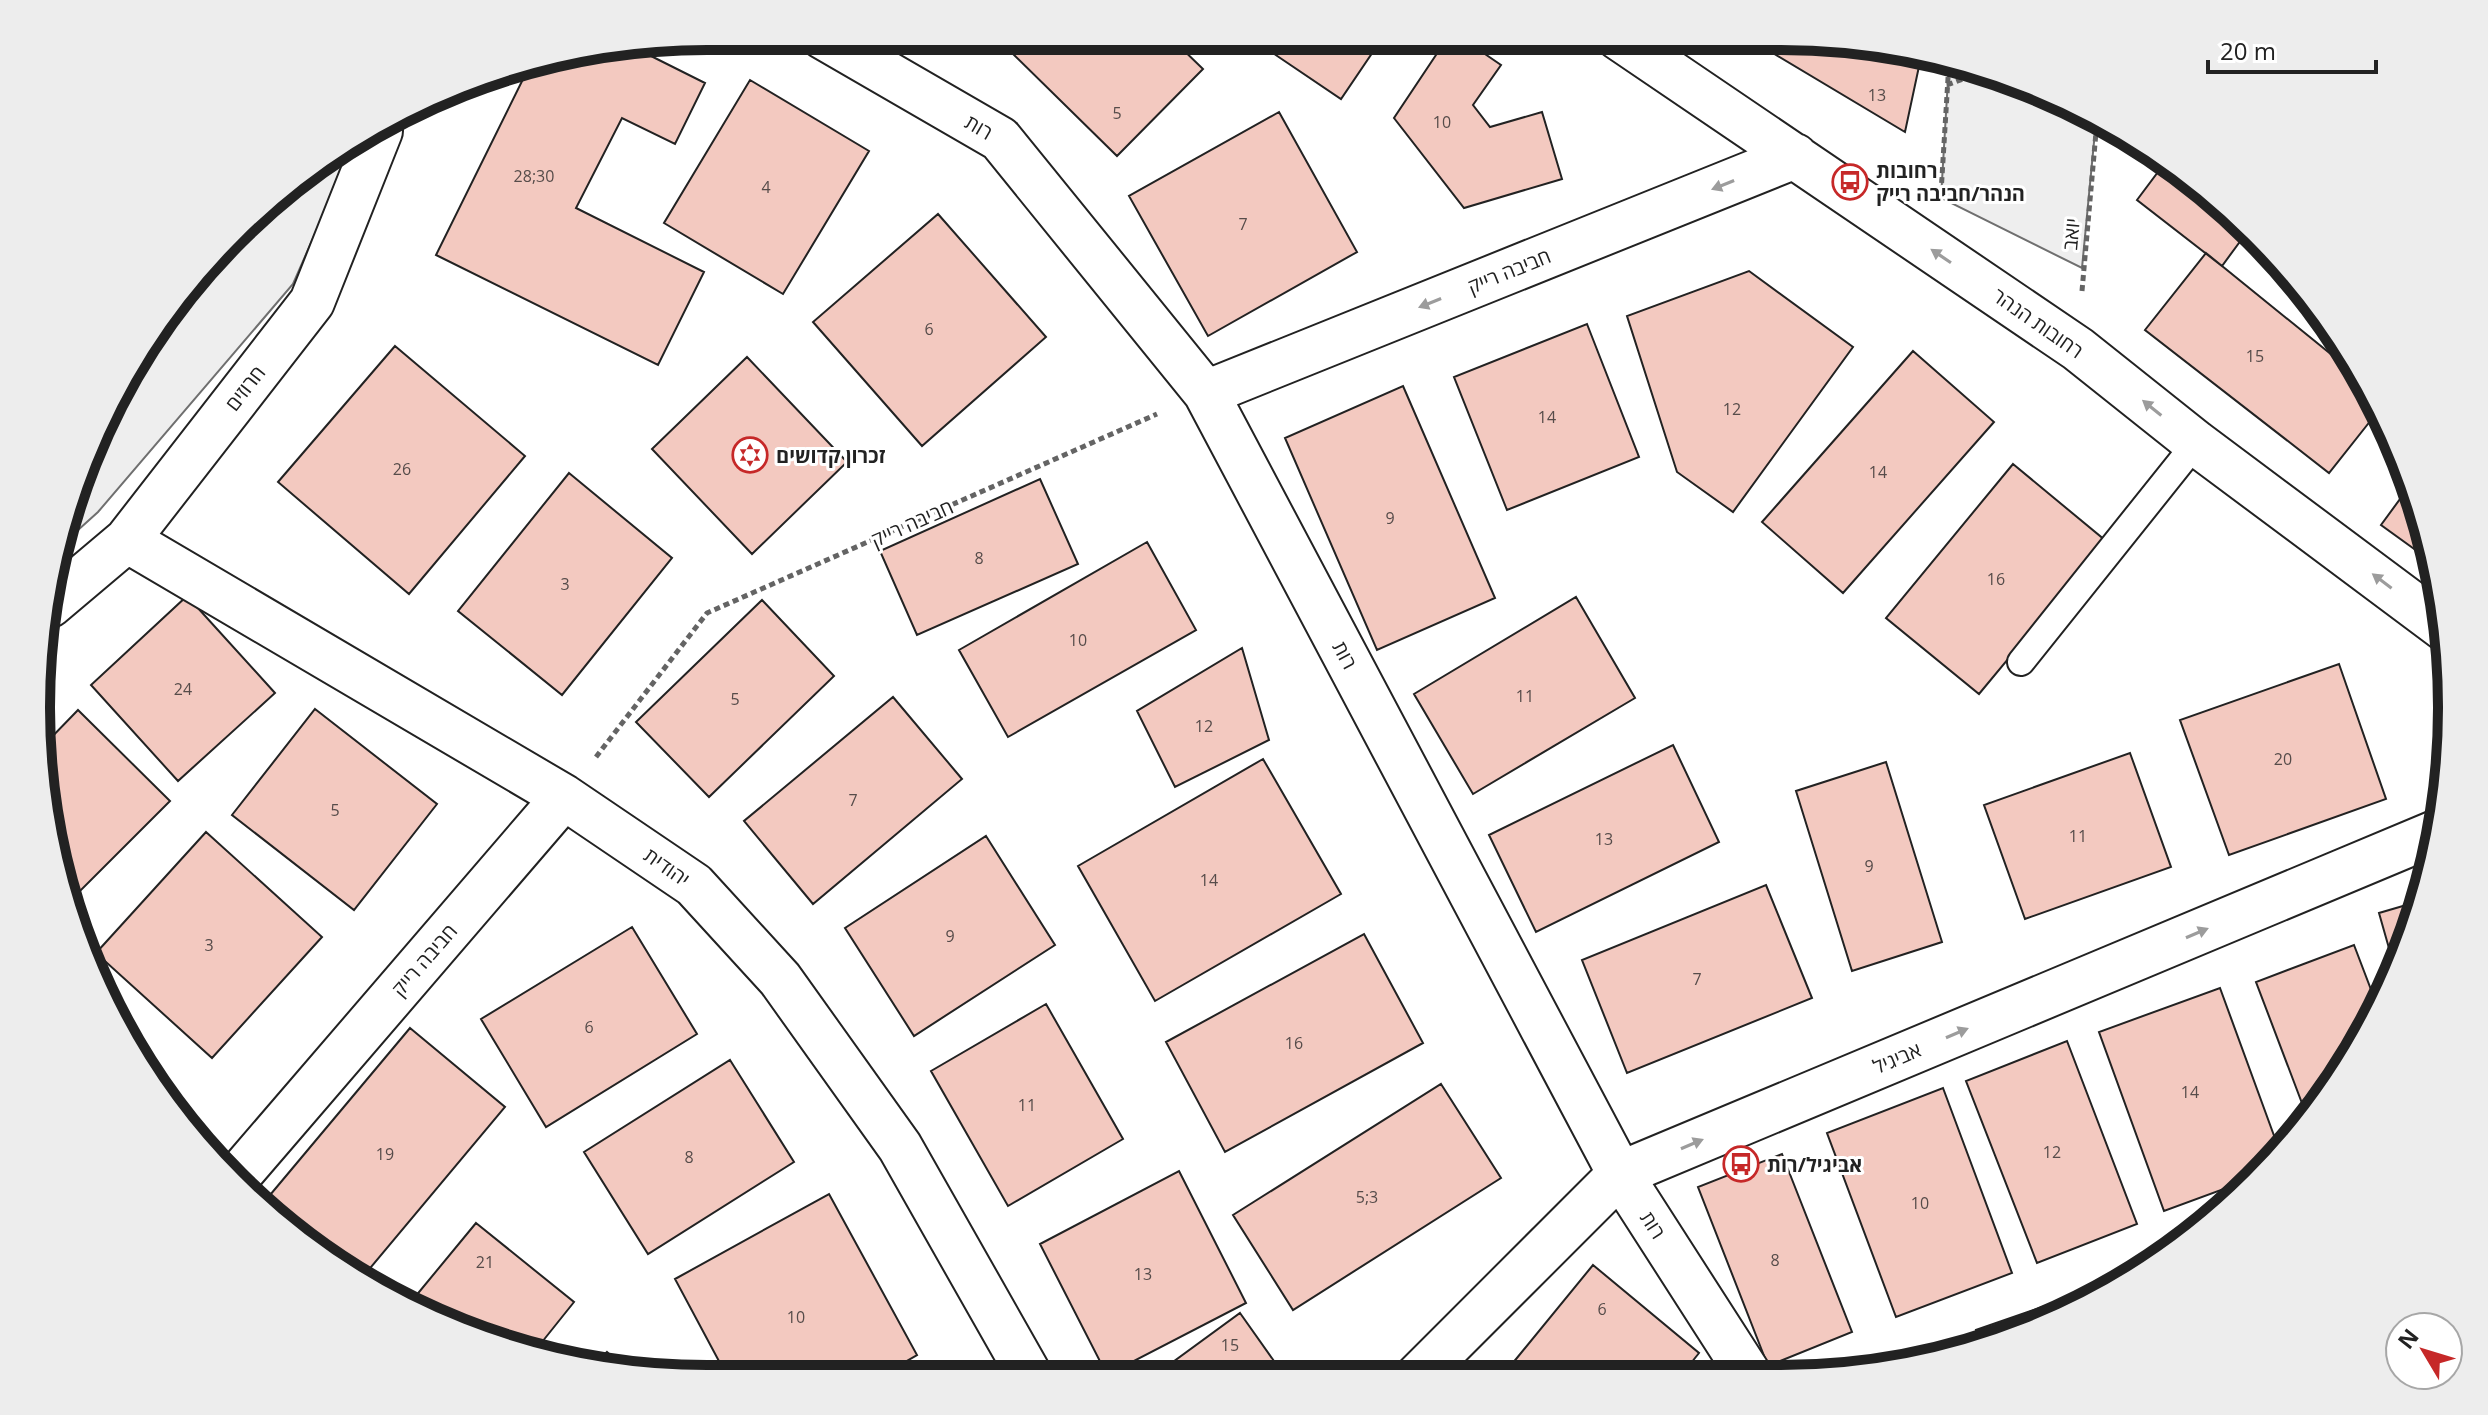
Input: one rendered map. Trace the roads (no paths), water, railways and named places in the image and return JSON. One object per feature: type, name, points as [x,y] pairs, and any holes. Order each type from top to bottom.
[{"type":"street","name":"רות","points":[[846,50],[1000,139],[1206,393],[1620,1174],[1743,1365]]},
{"type":"street","name":"רחובות הנהר","points":[[1637,50],[2078,349],[2196,443],[2431,619]]},
{"type":"street","name":"חרוזים","points":[[60,596],[127,540],[312,302],[377,139]]},
{"type":"street","name":"חביבה רייק","points":[[1206,393],[1795,156]]},
{"type":"street","name":"יהודית","points":[[127,540],[564,797],[694,885],[780,979],[900,1147],[1024,1365]]},
{"type":"street","name":"חביבה רייק","points":[[242,1171],[564,797]]},
{"type":"street","name":"אביגיל","points":[[1429,1365],[1620,1174],[2425,837]]},
{"type":"lane","points":[[2021,662],[2196,443]]},
{"type":"place","name":"רחובות הנהר/חביבה רייק","points":[[1850,182]]},
{"type":"place","name":"זכרון קדושים","points":[[750,455]]},
{"type":"place","name":"אביגיל/רות","points":[[1741,1164]]}]
